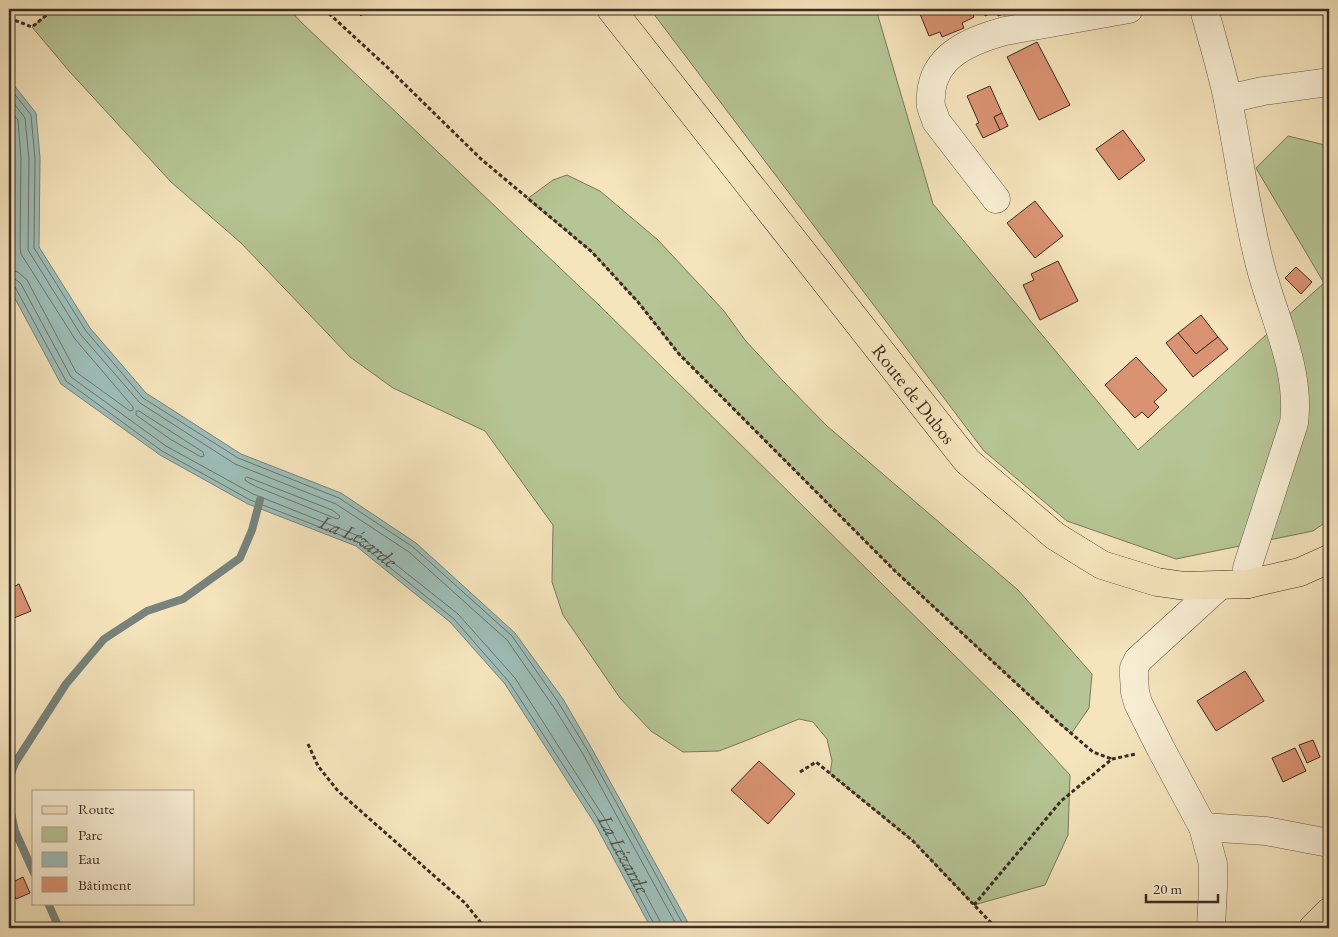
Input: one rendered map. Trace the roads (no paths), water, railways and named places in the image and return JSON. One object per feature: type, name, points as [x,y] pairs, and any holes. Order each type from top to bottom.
[{"type":"main road","name":"Route de Dubos","points":[[611,9],[968,461],[1055,536],[1102,565],[1157,582],[1185,586],[1248,584],[1300,572],[1329,559]]},
{"type":"main road","points":[[1313,928],[1329,912]]},
{"type":"street","points":[[996,199],[936,121],[930,106],[932,87],[938,69],[955,51],[985,36],[1129,9]]},
{"type":"street","points":[[1204,9],[1228,99],[1260,265],[1288,354],[1295,390],[1294,424],[1247,568],[1248,584]]},
{"type":"street","points":[[1228,99],[1263,91],[1329,82]]},
{"type":"street","points":[[1211,928],[1213,864],[1203,827],[1138,703],[1135,692],[1134,668],[1138,660],[1219,586]]},
{"type":"street","points":[[1203,827],[1266,832],[1329,843]]},
{"type":"water","name":"La Lézarde","points":[[9,79],[36,113],[40,158],[39,247],[90,328],[146,393],[241,454],[341,493],[416,543],[515,633],[563,699],[691,928],[651,928],[595,824],[505,684],[450,622],[356,546],[248,504],[160,455],[61,384],[12,293],[9,282]]},
{"type":"waterway","points":[[9,779],[15,763],[66,684],[104,639],[147,611],[183,599],[240,558],[252,530],[260,500]]},
{"type":"waterway","points":[[9,804],[15,831],[32,869]]},
{"type":"waterway","points":[[48,904],[59,928]]}]
